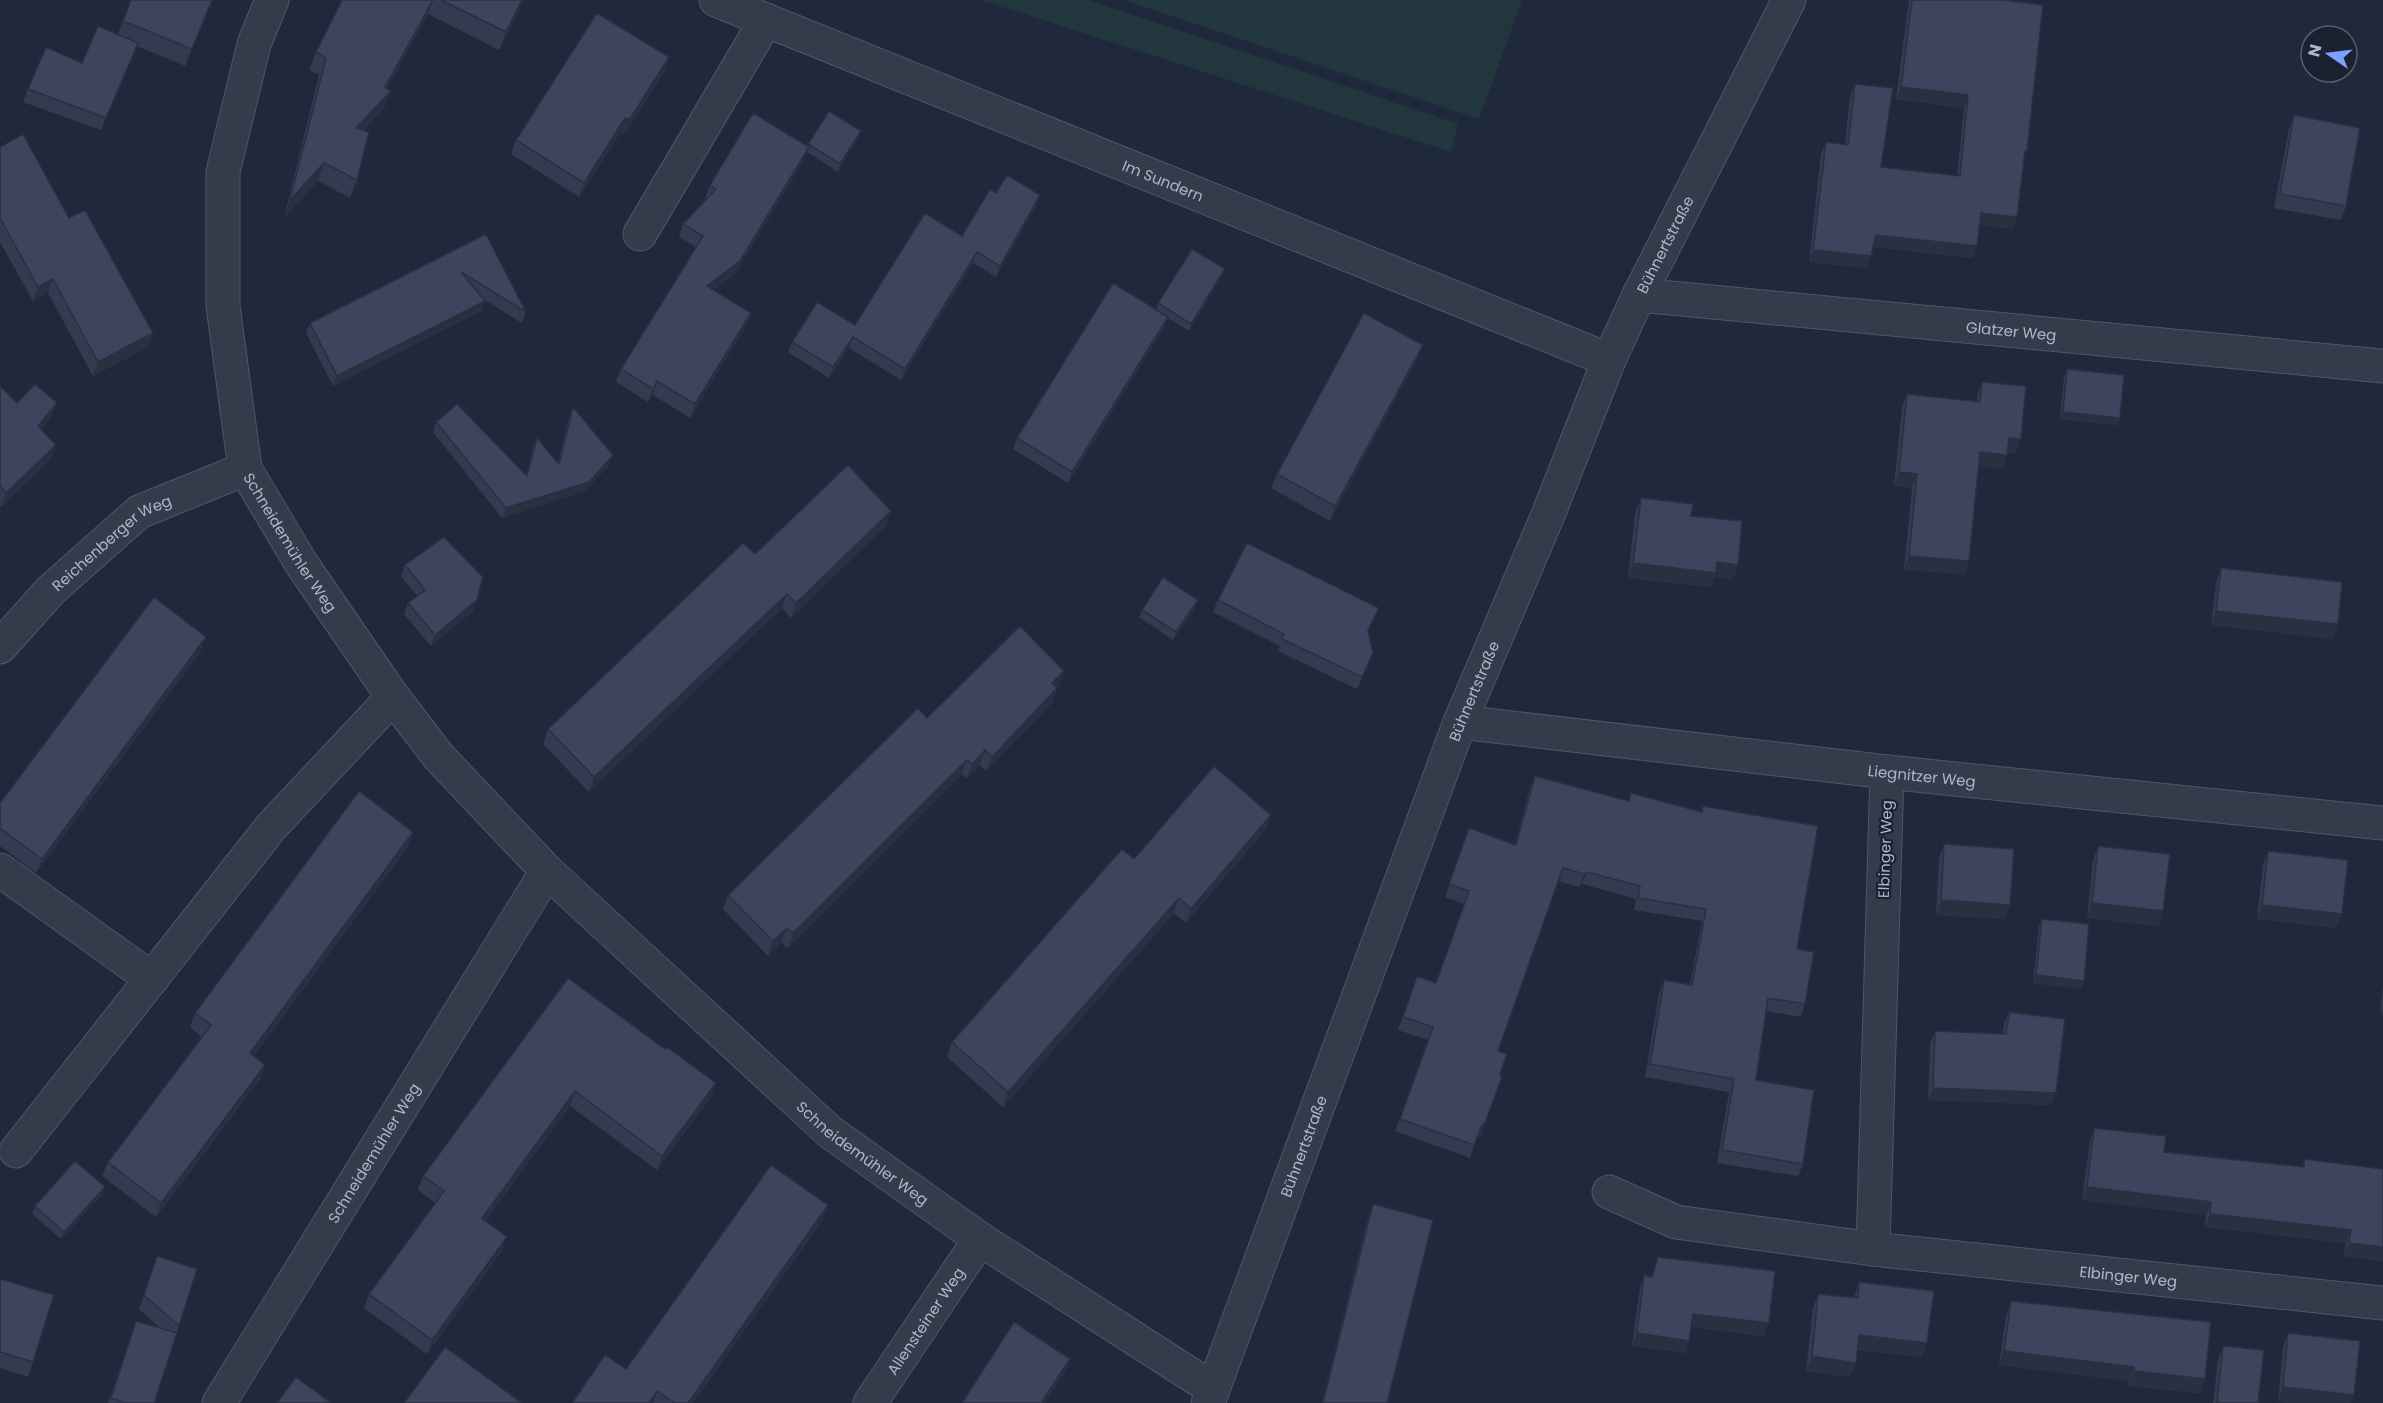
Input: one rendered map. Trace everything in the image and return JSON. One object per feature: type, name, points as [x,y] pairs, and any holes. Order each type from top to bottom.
[{"type":"street","name":"Schneidemühler Weg","points":[[272,0],[254,44],[223,172],[223,306],[245,468],[301,563],[393,697],[439,757],[547,871],[830,1132],[980,1239],[1210,1396]]},
{"type":"street","name":"Im Sundern","points":[[716,0],[1609,360]]},
{"type":"street","name":"Bühnertstraße","points":[[1210,1396],[1460,722],[1544,526],[1609,360],[1639,295],[1789,0]]},
{"type":"street","points":[[640,234],[766,20]]},
{"type":"street","name":"Glatzer Weg","points":[[1639,295],[2383,366]]},
{"type":"street","name":"Reichenberger Weg","points":[[0,647],[50,591],[139,512],[245,468]]},
{"type":"street","points":[[16,1151],[271,827],[393,697]]},
{"type":"street","name":"Liegnitzer Weg","points":[[1460,722],[1887,772],[2383,823]]},
{"type":"street","name":"Elbinger Weg","points":[[1873,1249],[1887,772]]},
{"type":"street","points":[[0,870],[152,979]]},
{"type":"street","name":"Schneidemühler Weg","points":[[219,1403],[547,871]]},
{"type":"street","name":"Elbinger Weg","points":[[1610,1192],[1676,1222],[1873,1249],[2383,1303]]},
{"type":"street","name":"Allensteiner Weg","points":[[870,1403],[980,1239]]},
{"type":"green space","points":[[981,0],[1088,0],[1458,124],[1451,152]]},
{"type":"green space","points":[[1123,0],[1522,0],[1479,119]]},
{"type":"building","points":[[131,0],[212,0],[192,49],[123,21]]},
{"type":"building","points":[[342,0],[433,0],[385,87],[391,91],[356,128],[369,132],[357,180],[324,163],[290,200],[326,58],[316,52]]},
{"type":"building","points":[[441,0],[522,0],[506,32]]},
{"type":"building","points":[[1912,0],[2004,0],[2043,5],[2027,151],[2025,151],[2017,217],[1981,213],[1977,246],[1876,235],[1871,256],[1813,250],[1826,142],[1848,145],[1855,84],[1893,88],[1881,167],[1960,176],[1968,95],[1901,87]]},
{"type":"building","points":[[597,13],[669,57],[630,119],[625,118],[584,183],[516,140]]},
{"type":"building","points":[[98,26],[138,43],[106,118],[28,89],[46,47],[82,63]]},
{"type":"building","points":[[829,111],[861,131],[840,164],[808,144]]},
{"type":"building","points":[[753,113],[809,147],[740,261],[707,286],[751,313],[695,404],[657,381],[653,389],[621,369],[703,236],[683,224],[716,189],[710,185]]},
{"type":"building","points":[[2294,115],[2360,128],[2346,206],[2280,194]]},
{"type":"building","points":[[23,134],[69,218],[85,210],[153,333],[98,362],[53,279],[38,287],[0,218],[0,147]]},
{"type":"building","points":[[1007,175],[1040,195],[1000,266],[977,252],[905,369],[853,337],[833,367],[792,342],[817,302],[855,325],[925,213],[962,236],[990,189],[996,193]]},
{"type":"building","points":[[486,234],[526,312],[461,272],[485,301],[337,376],[310,323]]},
{"type":"building","points":[[1192,249],[1225,269],[1191,324],[1158,303]]},
{"type":"building","points":[[1113,283],[1168,317],[1072,472],[1017,438]]},
{"type":"building","points":[[1364,313],[1423,345],[1335,506],[1277,474]]},
{"type":"building","points":[[2067,369],[2124,375],[2120,418],[2063,412]]},
{"type":"building","points":[[1982,382],[2026,386],[2021,439],[2009,438],[2007,455],[1980,452],[1969,561],[1909,556],[1917,474],[1899,472],[1907,394],[1980,402]]},
{"type":"building","points":[[35,384],[57,403],[38,426],[56,445],[6,493],[0,486],[0,386],[17,403]]},
{"type":"building","points":[[457,404],[527,476],[537,438],[559,464],[573,407],[613,455],[589,482],[506,508],[436,422]]},
{"type":"building","points":[[848,465],[891,511],[796,603],[787,594],[594,777],[548,729],[743,543],[755,554]]},
{"type":"building","points":[[1641,498],[1693,504],[1691,516],[1742,521],[1738,565],[1717,562],[1716,573],[1633,563]]},
{"type":"building","points":[[444,537],[483,577],[477,600],[435,635],[408,603],[425,590],[405,565]]},
{"type":"building","points":[[1247,543],[1379,608],[1368,630],[1373,653],[1362,677],[1282,639],[1284,634],[1218,600]]},
{"type":"building","points":[[2221,568],[2342,582],[2338,624],[2216,611]]},
{"type":"building","points":[[1163,577],[1198,600],[1176,632],[1142,610]]},
{"type":"building","points":[[154,597],[206,637],[42,859],[0,828],[0,803]]},
{"type":"building","points":[[1020,626],[1064,671],[1052,683],[1057,688],[992,757],[985,750],[972,764],[967,760],[793,933],[787,928],[773,941],[728,895],[918,708],[927,718]]},
{"type":"building","points":[[1214,766],[1271,815],[1191,909],[1179,898],[1008,1092],[952,1042],[1122,849],[1134,859]]},
{"type":"building","points":[[1535,776],[1629,801],[1631,793],[1702,812],[1703,806],[1818,826],[1797,949],[1814,952],[1805,1004],[1768,998],[1756,1080],[1814,1090],[1803,1164],[1722,1150],[1734,1079],[1650,1064],[1664,980],[1692,985],[1706,909],[1638,898],[1640,886],[1563,868],[1498,1051],[1507,1054],[1500,1074],[1502,1077],[1474,1145],[1400,1119],[1433,1027],[1403,1017],[1417,976],[1436,983],[1469,891],[1449,884],[1469,828],[1516,845]]},
{"type":"building","points":[[359,791],[413,832],[250,1053],[265,1065],[161,1203],[108,1162],[211,1025],[195,1013]]},
{"type":"building","points":[[1944,844],[2014,849],[2010,905],[1941,900]]},
{"type":"building","points":[[2098,846],[2170,854],[2163,911],[2092,903]]},
{"type":"building","points":[[2268,851],[2348,860],[2342,914],[2262,905]]},
{"type":"building","points":[[2042,919],[2089,924],[2084,981],[2036,975]]},
{"type":"building","points":[[568,978],[716,1083],[662,1156],[575,1091],[482,1218],[507,1237],[432,1340],[369,1294],[444,1191],[423,1176]]},
{"type":"building","points":[[2009,1012],[2065,1019],[2056,1093],[1933,1088],[1935,1031],[2006,1034]]},
{"type":"building","points":[[2094,1128],[2166,1136],[2164,1152],[2304,1167],[2304,1159],[2383,1169],[2383,1247],[2349,1243],[2351,1230],[2210,1214],[2211,1202],[2087,1187]]},
{"type":"building","points":[[75,1161],[105,1187],[64,1232],[35,1206]]},
{"type":"building","points":[[771,1165],[828,1205],[688,1403],[675,1403],[657,1391],[649,1403],[572,1403],[605,1355],[626,1369]]},
{"type":"building","points":[[1373,1204],[1433,1220],[1387,1403],[1323,1403]]},
{"type":"building","points":[[157,1256],[197,1269],[179,1326],[144,1295]]},
{"type":"building","points":[[1658,1257],[1775,1271],[1769,1323],[1693,1314],[1689,1341],[1637,1333],[1644,1275],[1652,1277]]},
{"type":"building","points":[[0,1279],[54,1295],[33,1362],[0,1352]]},
{"type":"building","points":[[1859,1282],[1934,1291],[1927,1343],[1859,1335],[1856,1363],[1812,1356],[1818,1294],[1858,1298]]},
{"type":"building","points":[[2011,1301],[2211,1322],[2205,1379],[2134,1371],[2134,1367],[2004,1351]]},
{"type":"building","points":[[136,1321],[177,1333],[154,1403],[126,1403],[111,1398]]},
{"type":"building","points":[[1014,1322],[1070,1359],[1041,1403],[962,1403]]},
{"type":"building","points":[[2288,1333],[2360,1341],[2354,1395],[2283,1387]]},
{"type":"building","points":[[2223,1346],[2264,1350],[2258,1403],[2217,1403]]},
{"type":"building","points":[[445,1347],[522,1403],[404,1403]]},
{"type":"building","points":[[296,1377],[331,1403],[277,1403]]}]
